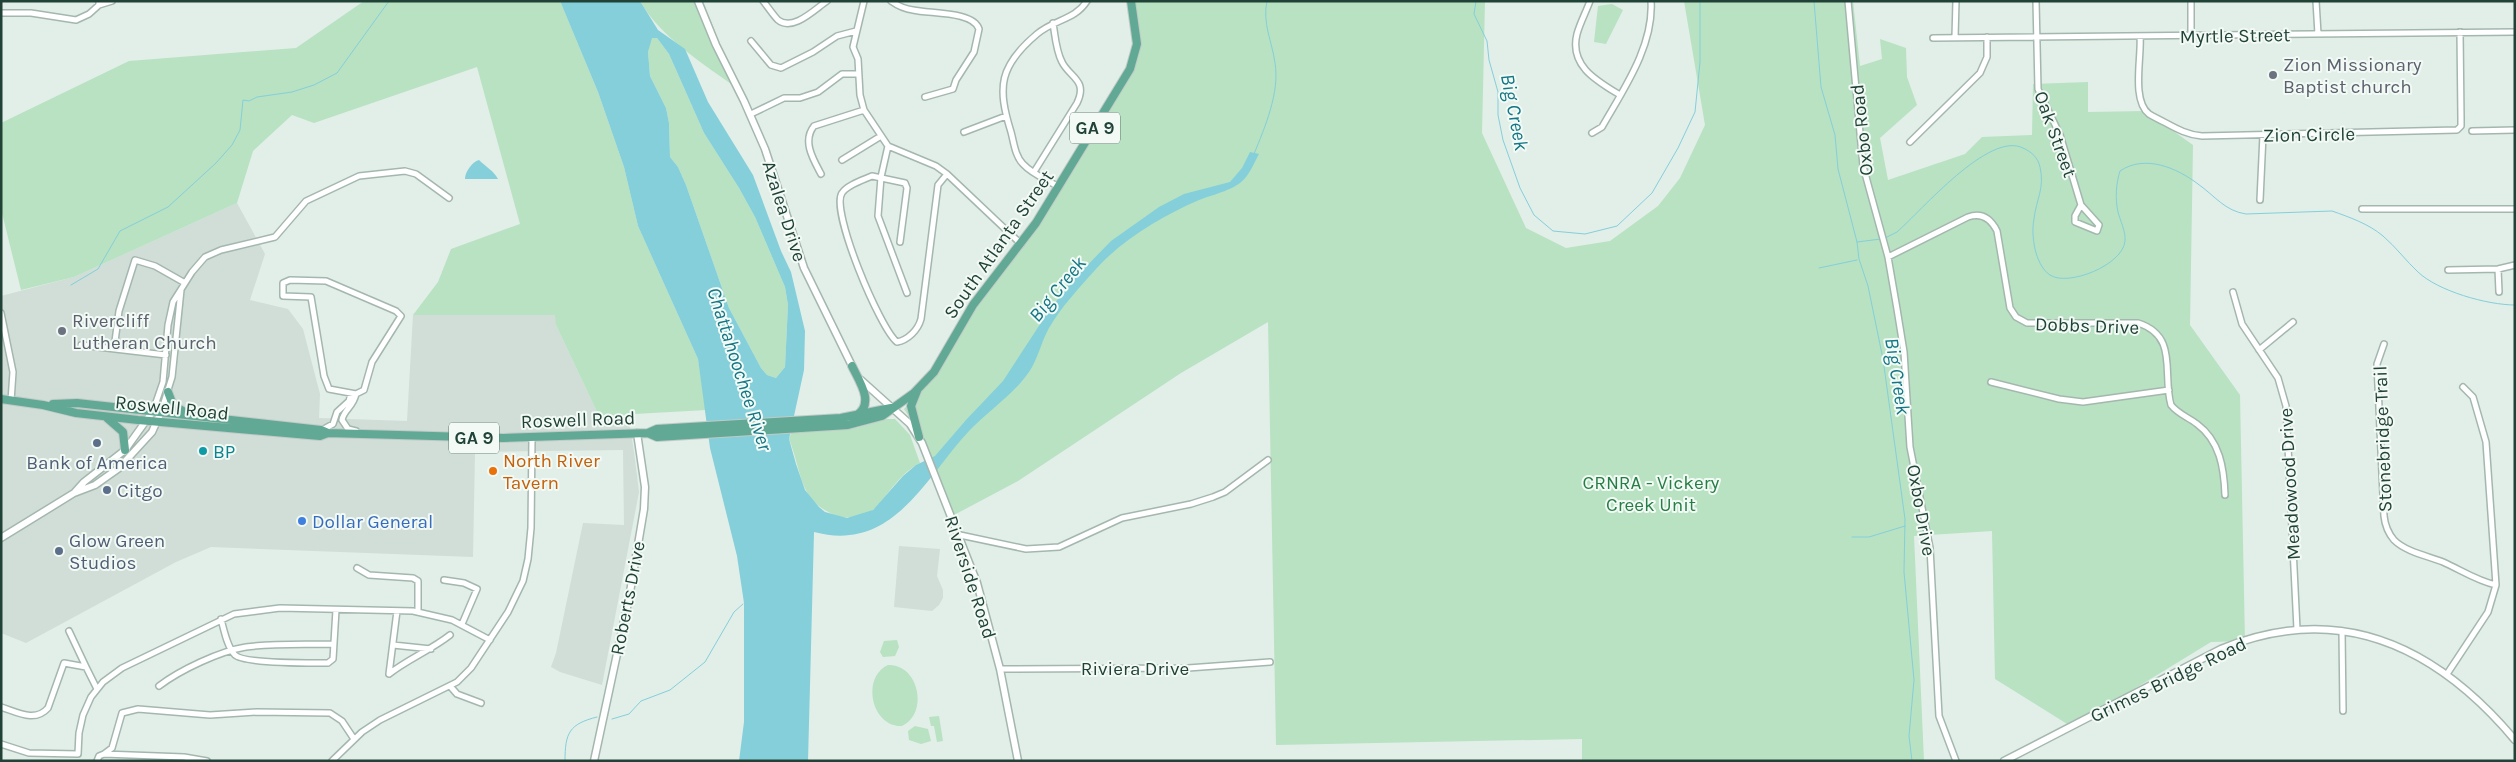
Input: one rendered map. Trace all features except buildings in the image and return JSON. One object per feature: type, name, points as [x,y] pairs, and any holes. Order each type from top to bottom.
[{"type":"main road","name":"South Atlanta Street","points":[[694,431],[837,426],[871,420],[882,416],[920,387],[940,363],[973,305],[1022,244],[1059,187],[1133,61],[1137,35],[1131,1]]},
{"type":"main road","points":[[852,366],[866,401],[865,409],[856,416]]},
{"type":"main road","points":[[919,437],[911,406],[920,387]]},
{"type":"main road","points":[[168,392],[173,405],[190,415]]},
{"type":"main road","name":"Roswell Road","points":[[1,400],[43,405],[76,413],[105,417],[320,436],[325,432]]},
{"type":"main road","name":"Roswell Road","points":[[43,405],[77,403],[325,432],[366,435],[532,438],[648,433],[657,437],[694,431]]},
{"type":"main road","name":"South Atlanta Street","points":[[694,431],[841,418],[891,408]]},
{"type":"main road","points":[[105,417],[115,423],[123,432],[125,450]]},
{"type":"street","points":[[1,13],[31,13],[76,20],[89,14],[99,3],[112,1]]},
{"type":"street","name":"Azalea Drive","points":[[698,1],[716,45],[765,149],[804,268],[852,366],[866,386],[891,408]]},
{"type":"street","points":[[763,1],[778,20],[786,24],[793,24],[827,1]]},
{"type":"street","points":[[864,1],[853,47],[858,60],[858,74],[864,110],[888,146],[936,166],[947,174],[1022,244]]},
{"type":"street","points":[[891,1],[916,11],[960,17],[974,22],[980,29],[974,52],[956,80],[953,89],[925,97]]},
{"type":"street","points":[[1059,187],[1034,172],[1019,160],[1002,97],[1007,71],[1027,44],[1053,23],[1077,14],[1087,1]]},
{"type":"street","points":[[1590,1],[1577,33],[1577,54],[1580,65],[1592,78],[1620,95]]},
{"type":"street","points":[[1592,133],[1602,127],[1620,95],[1643,46],[1650,25],[1651,1]]},
{"type":"street","name":"Oxbo Road","points":[[1848,1],[1863,166],[1888,257]]},
{"type":"street","points":[[1955,37],[1956,1]]},
{"type":"street","name":"Oak Street","points":[[2036,1],[2038,89],[2060,135],[2081,205],[2099,225],[2097,231],[2075,222],[2075,216],[2081,205]]},
{"type":"street","points":[[2191,1],[2191,35]]},
{"type":"street","points":[[2316,1],[2318,34]]},
{"type":"street","points":[[1034,172],[1077,103],[1080,94],[1077,79],[1061,61],[1053,23]]},
{"type":"street","points":[[751,41],[771,65],[781,68],[813,52],[837,36],[856,31]]},
{"type":"street","name":"Zion Circle","points":[[2140,36],[2139,96],[2142,106],[2148,113],[2193,135],[2263,135],[2457,130],[2461,126],[2460,32]]},
{"type":"street","name":"Myrtle Street","points":[[1933,38],[2515,32]]},
{"type":"street","points":[[1910,142],[1980,73],[1987,57],[1987,37]]},
{"type":"street","points":[[750,114],[784,98],[800,98],[818,92],[842,74],[858,74]]},
{"type":"street","points":[[820,174],[810,153],[810,131],[814,126],[864,110]]},
{"type":"street","points":[[964,132],[1006,116]]},
{"type":"street","points":[[2472,131],[2515,130]]},
{"type":"street","points":[[2260,200],[2263,135]]},
{"type":"street","points":[[842,160],[881,136]]},
{"type":"street","points":[[888,146],[881,177],[878,216],[906,293]]},
{"type":"street","points":[[1,538],[74,493],[95,485],[127,462],[157,422],[171,308],[185,283],[205,257],[220,250],[275,237],[306,201],[359,176],[405,171],[416,174],[449,198]]},
{"type":"street","points":[[900,242],[907,188],[905,183],[872,176],[846,190],[840,199],[853,255],[869,294],[892,338],[897,342],[905,340],[921,319],[938,186],[947,174]]},
{"type":"street","points":[[2362,210],[2515,209]]},
{"type":"street","name":"Dobbs Drive","points":[[1888,257],[1968,216],[1977,215],[1987,218],[1997,231],[2010,308],[2016,317],[2027,323],[2135,323],[2144,325],[2155,332],[2165,348],[2169,390],[2174,409],[2204,429],[2215,444],[2222,463],[2225,495]]},
{"type":"street","name":"Oxbo Drive","points":[[1888,257],[1904,352],[1910,447],[1930,548],[1938,716],[1956,761]]},
{"type":"street","points":[[114,349],[119,311],[135,260],[155,266],[185,283]]},
{"type":"street","points":[[2448,270],[2498,269],[2515,265]]},
{"type":"street","points":[[2498,269],[2499,292]]},
{"type":"street","points":[[325,432],[333,424],[337,412],[349,401],[353,394],[364,390],[372,362],[401,316],[396,311],[326,281],[290,280],[283,283],[283,296],[311,297],[324,376],[329,390],[353,394]]},
{"type":"street","points":[[74,493],[84,482],[125,450],[146,421],[157,412],[168,392],[182,289]]},
{"type":"street","name":"Meadowood Drive","points":[[2233,292],[2242,324],[2278,378],[2286,406],[2297,629]]},
{"type":"street","points":[[1,313],[13,372],[11,401]]},
{"type":"street","points":[[2259,350],[2293,322]]},
{"type":"street","name":"Stonebridge Trail","points":[[2384,344],[2377,364],[2384,516],[2388,530],[2395,540],[2404,547],[2445,563],[2485,583],[2496,585]]},
{"type":"street","points":[[81,345],[166,355]]},
{"type":"street","points":[[1991,382],[2059,399],[2083,402],[2169,390]]},
{"type":"street","points":[[2447,674],[2488,612],[2496,585],[2486,442],[2473,396],[2463,387]]},
{"type":"street","points":[[353,394],[353,405],[344,414],[342,420],[348,429],[366,435]]},
{"type":"street","name":"Riverside Road","points":[[891,408],[919,437],[978,583],[1000,670],[1018,761]]},
{"type":"street","name":"Roberts Drive","points":[[594,761],[629,598],[644,509],[645,487],[637,433]]},
{"type":"street","points":[[332,761],[354,739],[380,720],[450,686],[472,668],[490,640],[514,601],[526,570],[531,528],[532,438]]},
{"type":"street","points":[[960,535],[1026,549],[1059,547],[1122,518],[1191,504],[1213,497],[1225,492],[1268,460]]},
{"type":"street","points":[[357,568],[370,575],[413,578],[418,581],[418,612]]},
{"type":"street","points":[[444,580],[464,583],[477,590],[462,624]]},
{"type":"street","points":[[1,744],[29,753],[78,754],[80,723],[86,705],[97,688],[122,668],[221,619],[264,609],[418,612],[439,616],[462,624],[490,640]]},
{"type":"street","points":[[221,619],[232,651],[237,657],[244,660],[328,663],[333,659],[336,610]]},
{"type":"street","points":[[396,611],[389,674],[399,666],[432,649],[450,635]]},
{"type":"street","name":"Grimes Bridge Road","points":[[2004,761],[2220,649],[2258,635],[2297,629],[2342,631],[2394,645],[2447,674],[2486,706],[2515,740]]},
{"type":"street","points":[[69,631],[97,688]]},
{"type":"street","points":[[2342,631],[2343,711]]},
{"type":"street","points":[[159,686],[170,678],[232,651],[261,646],[334,644]]},
{"type":"street","points":[[393,645],[432,649]]},
{"type":"street","name":"Riviera Drive","points":[[1000,670],[1188,668],[1270,662]]},
{"type":"street","points":[[1,707],[37,717],[48,708],[64,664],[86,667]]},
{"type":"street","points":[[450,686],[457,694],[481,703]]},
{"type":"street","points":[[97,761],[98,756],[112,748],[122,713],[138,709],[210,715],[257,712],[330,713],[342,721],[354,739]]},
{"type":"street","points":[[104,754],[184,757],[208,761]]},
{"type":"shaded area","points":[[237,203],[265,254],[250,300],[288,309],[303,329],[320,394],[319,418],[407,421],[413,315],[556,315],[556,325],[599,416],[628,414],[639,492],[602,685],[560,672],[551,667],[556,653],[583,523],[624,525],[623,450],[475,452],[473,557],[211,547],[176,562],[26,643],[1,633],[1,296],[74,277]]},
{"type":"shaded area","points":[[899,546],[940,549],[937,576],[943,590],[943,598],[932,611],[894,607]]},
{"type":"green space","points":[[364,1],[560,1],[598,92],[624,167],[638,226],[698,359],[706,410],[599,416],[556,325],[555,315],[413,315],[438,282],[451,249],[520,224],[477,67],[314,123],[292,115],[253,151],[237,203],[74,277],[21,290],[1,209],[1,123],[129,61],[296,48]]},
{"type":"green space","points":[[640,1],[703,1],[738,89],[671,39],[659,27]]},
{"type":"green space","name":"CRNRA - Vickery Creek Unit","points":[[1129,1],[1485,1],[1482,133],[1526,228],[1566,248],[1610,241],[1658,206],[1680,178],[1705,125],[1684,1],[1853,1],[1860,66],[1882,59],[1880,39],[1906,48],[1907,77],[1917,105],[1880,138],[1888,180],[1965,154],[1982,137],[2032,135],[2033,84],[2088,82],[2088,112],[2145,111],[2193,145],[2190,325],[2240,395],[2245,641],[2211,642],[2072,727],[1995,679],[1992,531],[1914,536],[1924,761],[1582,761],[1582,739],[1276,745],[1268,322],[1181,373],[1018,481],[954,515],[925,441],[904,409],[924,388],[1118,91],[1133,64],[1135,36]]},
{"type":"green space","points":[[1612,4],[1623,10],[1606,44],[1594,42],[1598,6]]},
{"type":"green space","points":[[651,38],[657,38],[669,54],[704,133],[755,217],[785,287],[788,305],[785,367],[776,378],[767,375],[761,368],[729,308],[686,185],[678,167],[670,157],[669,123],[666,108],[650,76],[648,52]]},
{"type":"green space","points":[[887,419],[895,419],[910,435],[920,463],[906,472],[874,509],[863,515],[845,518],[827,511],[817,504],[809,496],[800,476],[789,439],[791,433],[856,428]]},
{"type":"green space","points":[[897,640],[899,647],[895,656],[883,657],[880,652],[884,641]]},
{"type":"green space","points":[[888,665],[899,667],[907,672],[917,690],[918,701],[916,711],[910,720],[902,726],[891,724],[883,719],[873,700],[874,680],[880,671]]},
{"type":"green space","points":[[939,716],[943,741],[937,742],[934,726],[931,726],[929,717]]},
{"type":"green space","points":[[915,726],[928,729],[931,741],[921,744],[909,740],[908,731]]},
{"type":"water","name":"Chattahoochee River","points":[[560,1],[640,1],[658,30],[685,49],[708,102],[753,175],[781,251],[791,272],[805,331],[804,370],[789,439],[805,490],[825,512],[847,518],[873,510],[903,476],[916,465],[935,456],[1003,381],[1050,309],[1075,278],[1111,241],[1159,207],[1184,194],[1230,182],[1242,168],[1250,152],[1259,154],[1248,175],[1237,185],[1171,213],[1131,238],[1107,258],[1059,312],[1046,333],[1032,367],[1023,380],[969,431],[905,507],[886,522],[865,532],[842,536],[814,532],[808,761],[739,761],[744,722],[744,603],[737,556],[710,448],[698,359],[638,226],[624,167],[598,92]],"holes":[[[652,38],[657,38],[669,54],[704,133],[755,217],[785,287],[788,305],[785,367],[776,378],[767,375],[761,368],[729,308],[686,185],[678,167],[670,157],[669,123],[666,108],[650,76],[648,52]]]},
{"type":"water","points":[[479,160],[498,179],[465,179],[469,168]]},
{"type":"waterway","points":[[71,285],[98,269],[120,231],[168,207],[216,163],[232,145],[240,130],[243,100],[249,101],[257,97],[292,92],[314,85],[337,73],[389,1]]},
{"type":"waterway","name":"Big Creek","points":[[1254,154],[1263,132],[1275,86],[1274,55],[1266,17],[1267,1]]},
{"type":"waterway","name":"Big Creek","points":[[1476,1],[1474,14],[1487,41],[1489,60],[1498,92],[1498,115],[1503,140],[1520,188],[1534,215],[1553,231],[1585,234],[1617,226],[1652,193],[1678,148],[1695,112],[1700,62],[1700,1]]},
{"type":"waterway","name":"Big Creek","points":[[1814,1],[1821,87],[1835,135],[1838,169],[1857,242],[1859,259],[1868,286],[1883,359],[1905,519],[1904,572],[1914,680],[1909,736],[1912,761]]},
{"type":"waterway","points":[[1885,238],[1897,232],[1939,191],[1975,161],[1992,151],[2009,146],[2023,148],[2038,161],[2041,174],[2041,188],[2033,223],[2034,245],[2042,267],[2050,275],[2058,278],[2069,278],[2094,272],[2115,258],[2122,250],[2125,237],[2116,196],[2120,171],[2130,166],[2150,163],[2171,168],[2190,178],[2232,210],[2246,214],[2332,211],[2345,216],[2365,224],[2383,236],[2418,272],[2438,285],[2477,300],[2515,305]]},
{"type":"waterway","points":[[1857,242],[1881,239]]},
{"type":"waterway","points":[[1819,268],[1857,260]]},
{"type":"waterway","points":[[1852,537],[1869,537],[1905,526]]},
{"type":"waterway","points":[[612,719],[629,714],[641,701],[670,690],[705,662],[734,612],[743,604]]},
{"type":"waterway","points":[[565,761],[566,743],[570,731],[580,723],[597,717]]},
{"type":"place","name":"Zion Missionary Baptist church","points":[[2273,75]]},
{"type":"place","name":"Rivercliff Lutheran Church","points":[[62,331]]},
{"type":"place","name":"Bank of America","points":[[97,443]]},
{"type":"place","name":"BP","points":[[203,451]]},
{"type":"place","name":"North River Tavern","points":[[493,471]]},
{"type":"place","name":"Citgo","points":[[107,490]]},
{"type":"place","name":"Dollar General","points":[[302,521]]},
{"type":"place","name":"Glow Green Studios","points":[[59,551]]}]
